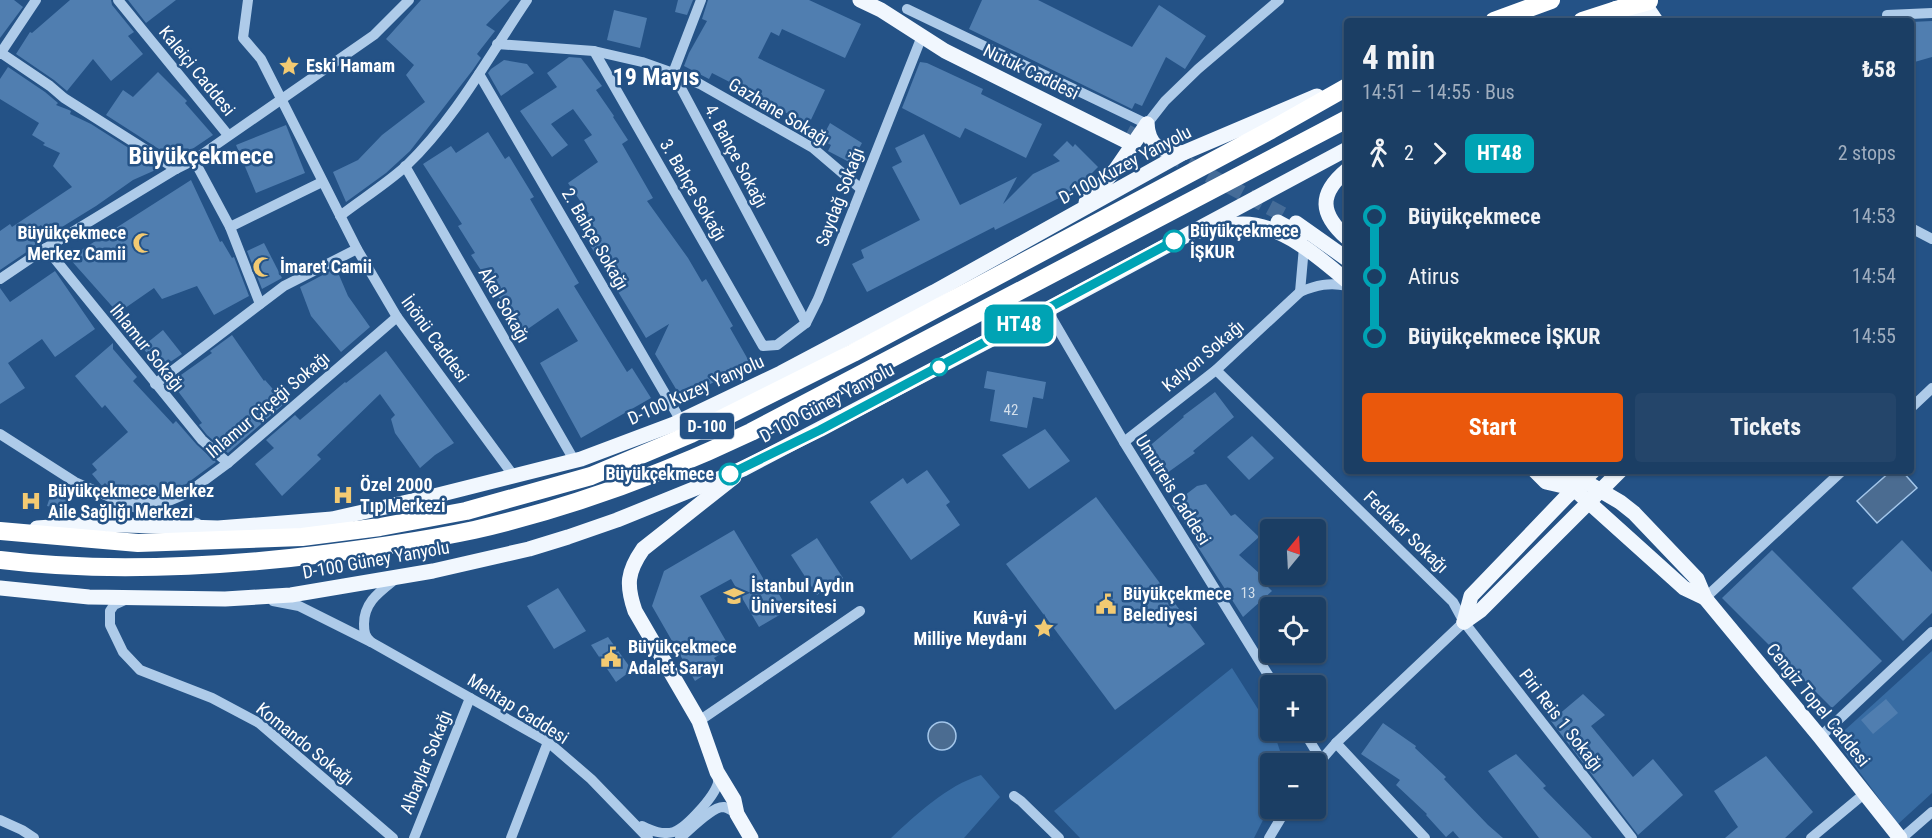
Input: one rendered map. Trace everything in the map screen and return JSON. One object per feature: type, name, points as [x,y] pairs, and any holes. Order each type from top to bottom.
[{"type":"highway","points":[[1502,18],[1551,0]]},
{"type":"highway","points":[[1589,18],[1620,5],[1648,0]]},
{"type":"highway","name":"D-100","points":[[0,531],[138,543],[302,537],[381,527],[466,511],[591,476],[691,434],[853,353],[1344,89]]},
{"type":"highway","name":"D-100","points":[[0,560],[99,567],[170,567],[268,560],[396,544],[473,530],[527,517],[595,495],[708,452],[793,411],[1344,121]]},
{"type":"main road","name":"Nutuk Caddesi","points":[[860,0],[907,11],[922,36],[945,51],[1126,136]]},
{"type":"main road","points":[[1648,0],[1655,18]]},
{"type":"main road","points":[[1620,5],[1635,18]]},
{"type":"main road","name":"D-100 Kuzey Yanyolu","points":[[0,531],[93,524],[218,528],[332,519],[434,496],[574,460],[681,421],[781,373],[934,292],[1182,153],[1344,83]]},
{"type":"main road","points":[[1148,124],[1149,139],[1156,146],[1166,152],[1182,153]]},
{"type":"main road","points":[[1076,213],[1116,169],[1148,124]]},
{"type":"main road","name":"D-100 Güney Yanyolu","points":[[0,588],[89,597],[128,598],[225,599],[291,595],[434,571],[529,549],[568,537],[617,520],[743,469],[1047,310],[1344,151]]},
{"type":"main road","points":[[1344,172],[1329,189],[1325,200],[1326,211],[1337,229],[1344,235]]},
{"type":"main road","points":[[1344,257],[1281,218],[1344,266]]},
{"type":"main road","points":[[1192,232],[1241,224],[1260,226],[1304,247],[1344,278]]},
{"type":"main road","points":[[743,469],[643,549],[635,560],[629,575],[628,592],[635,612],[699,721],[717,772],[734,800],[737,814],[751,838]]},
{"type":"main road","points":[[1538,474],[1546,482],[1582,478]]},
{"type":"main road","name":"Cengiz Topel Caddesi","points":[[1566,474],[1582,478],[1634,513],[1697,579],[1705,598],[1901,838]]},
{"type":"main road","points":[[1464,622],[1481,610],[1617,474]]},
{"type":"main road","points":[[1464,622],[1471,596],[1582,478]]},
{"type":"main road","name":"Cengiz Topel Caddesi","points":[[1582,478],[1590,502],[1684,588],[1705,598]]},
{"type":"street","name":"Kaleiçi Caddesi","points":[[118,0],[228,135]]},
{"type":"street","name":"İnönü Caddesi","points":[[248,0],[243,38],[261,59],[357,249],[397,317],[513,475]]},
{"type":"street","points":[[0,279],[194,160],[374,35],[409,0]]},
{"type":"street","points":[[340,216],[405,166],[444,123],[528,0]]},
{"type":"street","points":[[673,73],[701,0]]},
{"type":"street","points":[[33,1],[0,54],[50,86],[64,98],[176,169]]},
{"type":"street","points":[[907,11],[1148,124],[1165,101],[1272,2]]},
{"type":"street","points":[[1887,15],[1932,13]]},
{"type":"street","name":"Saydağ Sokağı","points":[[763,346],[777,345],[806,323],[818,299],[922,36]]},
{"type":"street","name":"Gazhane Sokağı","points":[[497,44],[594,51],[642,62],[673,73],[700,84],[813,148],[861,189]]},
{"type":"street","name":"3. Bahçe Sokağı","points":[[594,51],[763,346]]},
{"type":"street","name":"4. Bahçe Sokağı","points":[[673,73],[806,323]]},
{"type":"street","name":"2. Bahçe Sokağı","points":[[479,74],[681,421]]},
{"type":"street","points":[[194,160],[230,227],[260,304]]},
{"type":"street","name":"Akel Sokağı","points":[[405,166],[574,460]]},
{"type":"street","points":[[230,227],[322,182]]},
{"type":"street","points":[[1914,230],[1932,239]]},
{"type":"street","points":[[1300,292],[1304,247]]},
{"type":"street","name":"Ihlamur Sokağı","points":[[46,249],[202,440],[228,463]]},
{"type":"street","points":[[155,384],[284,286],[357,249]]},
{"type":"street","name":"Kalyon Sokağı","points":[[1124,442],[1216,370],[1300,292],[1314,286],[1335,283],[1344,285]]},
{"type":"street","name":"Umutreis Caddesi","points":[[1047,310],[1124,442],[1268,675]]},
{"type":"street","name":"Ihlamur Çiçeği Sokağı","points":[[116,501],[169,501],[186,494],[228,463],[397,317]]},
{"type":"street","name":"Fedakar Sokağı","points":[[1216,370],[1453,602],[1464,622]]},
{"type":"street","points":[[1914,405],[1932,388]]},
{"type":"street","points":[[0,434],[75,482],[116,501],[218,528]]},
{"type":"street","points":[[1705,598],[1839,474]]},
{"type":"street","points":[[371,642],[364,632],[364,618],[368,605],[374,596],[400,575]]},
{"type":"street","name":"Komando Sokağı","points":[[128,598],[114,605],[110,611],[110,625],[123,652],[140,670],[212,698],[259,723],[393,838]]},
{"type":"street","name":"Mehtap Caddesi","points":[[225,599],[279,601],[299,606],[371,642],[548,742],[591,779],[648,838]]},
{"type":"street","points":[[699,721],[860,611]]},
{"type":"street","points":[[1326,754],[1464,622]]},
{"type":"street","name":"Piri Reis 1 Sokağı","points":[[1464,622],[1632,838]]},
{"type":"street","points":[[1820,737],[1932,632]]},
{"type":"street","name":"Albaylar Sokağı","points":[[414,838],[470,698]]},
{"type":"street","points":[[511,838],[548,742]]},
{"type":"street","points":[[1336,743],[1425,838]]},
{"type":"street","name":"Mehtap Caddesi","points":[[633,822],[653,832],[676,831],[704,806],[718,782],[717,772]]},
{"type":"street","points":[[1811,838],[1864,794]]},
{"type":"street","points":[[1014,796],[1059,838]]},
{"type":"street","points":[[680,838],[715,809],[722,807],[731,809],[737,814]]},
{"type":"street","points":[[1901,838],[1932,812]]},
{"type":"street","points":[[1269,838],[1280,819]]},
{"type":"street","points":[[0,820],[34,838]]},
{"type":"shaded area","points":[[1888,474],[1905,474],[1917,488],[1877,523],[1857,501]]},
{"type":"shaded area","points":[[1932,651],[1932,793],[1898,824],[1835,739]]},
{"type":"shaded area","points":[[1232,668],[1260,712],[1260,741],[1277,741],[1281,753],[1260,753],[1260,819],[1264,819],[1254,838],[1080,838],[1054,811]]},
{"type":"shaded area","points":[[942,722],[952,726],[956,736],[952,746],[942,750],[932,746],[928,736],[932,726]]},
{"type":"shaded area","points":[[981,775],[1000,797],[964,838],[891,838],[944,793]]},
{"type":"building","points":[[0,0],[14,0],[23,7],[0,38]]},
{"type":"building","points":[[70,0],[111,0],[112,5],[134,32],[128,36],[143,54],[111,81],[93,59],[67,91],[16,54],[30,32],[32,33]]},
{"type":"building","points":[[128,0],[176,0],[146,23]]},
{"type":"building","points":[[421,0],[510,0],[486,25],[495,31],[477,54],[481,58],[410,151],[386,173],[346,202],[333,172],[358,160],[382,135],[425,102],[406,75],[414,65],[386,39]]},
{"type":"building","points":[[678,0],[693,0],[687,15],[675,12]]},
{"type":"building","points":[[708,0],[809,0],[861,24],[845,58],[782,29],[779,36],[771,32],[758,58],[825,90],[809,124],[712,73],[709,79],[684,66],[707,21],[702,19]]},
{"type":"building","points":[[982,0],[1038,0],[1132,47],[1159,5],[1206,36],[1185,69],[1166,57],[1142,106],[1135,103],[1132,109],[969,29]]},
{"type":"building","points":[[614,10],[647,18],[640,48],[607,40]]},
{"type":"building","points":[[1932,21],[1932,57],[1914,62],[1914,22]]},
{"type":"building","points":[[569,57],[581,58],[602,86],[596,90],[628,140],[622,144],[653,198],[647,201],[688,258],[702,282],[706,279],[733,326],[730,328],[750,363],[682,399],[655,354],[669,324],[646,338],[576,222],[589,214],[568,183],[598,162],[584,140],[592,135],[573,109],[551,124],[568,145],[552,157],[520,111],[557,87],[547,73]]},
{"type":"building","points":[[504,60],[527,64],[534,73],[501,96],[488,73]]},
{"type":"building","points":[[920,62],[927,63],[983,89],[981,94],[1042,124],[1026,158],[965,128],[960,138],[902,108]]},
{"type":"building","points":[[8,67],[45,92],[58,103],[56,105],[71,111],[70,114],[91,124],[160,168],[133,180],[49,235],[41,225],[29,234],[36,244],[0,270],[0,231],[10,224],[12,227],[72,187],[53,166],[60,153],[43,145],[45,143],[32,135],[39,123],[0,99],[0,79]]},
{"type":"building","points":[[158,72],[187,101],[185,103],[213,135],[176,160],[106,115],[123,90],[133,97]]},
{"type":"building","points":[[830,123],[862,143],[851,163],[828,151],[831,145],[821,140]]},
{"type":"building","points":[[286,125],[305,173],[256,193],[236,145]]},
{"type":"building","points":[[488,132],[505,159],[509,156],[534,197],[530,199],[579,283],[574,286],[627,372],[632,368],[651,398],[581,438],[540,363],[578,341],[558,308],[522,333],[471,255],[475,253],[458,226],[462,224],[423,164],[451,146],[456,153]]},
{"type":"building","points":[[924,134],[960,205],[1017,177],[1003,204],[1033,174],[1060,161],[1053,155],[1067,141],[1073,147],[1075,144],[1098,167],[1075,190],[995,230],[994,227],[867,292],[852,264],[864,258],[861,250],[920,220],[892,167],[902,162],[895,148]]},
{"type":"building","name":"Büyükçekmece Merkez Camii","points":[[191,180],[220,242],[222,241],[232,258],[234,257],[249,296],[214,315],[197,286],[162,299],[154,288],[118,313],[69,258]]},
{"type":"building","name":"İmaret Camii","points":[[264,243],[282,278],[262,289],[247,251]]},
{"type":"building","points":[[336,268],[348,296],[370,327],[341,352],[311,316],[300,287]]},
{"type":"building","points":[[55,271],[95,329],[55,357],[42,339],[8,363],[25,388],[0,404],[0,288],[10,302]]},
{"type":"building","points":[[163,330],[182,354],[160,369],[142,347]]},
{"type":"building","points":[[232,335],[264,381],[285,403],[228,453],[207,435],[199,425],[202,423],[171,382],[212,353],[210,351]]},
{"type":"building","points":[[113,343],[113,349],[137,377],[133,381],[173,424],[176,421],[216,462],[182,487],[168,494],[121,494],[112,490],[105,483],[102,486],[92,474],[97,470],[92,464],[128,432],[105,405],[102,408],[75,376]]},
{"type":"building","points":[[386,351],[454,443],[420,468],[395,433],[391,419],[395,415],[380,394],[317,455],[321,459],[282,496],[255,464],[274,448],[266,440],[295,415],[300,420]]},
{"type":"building","points":[[987,371],[1046,382],[1043,399],[1033,397],[1027,428],[990,421],[995,390],[984,388]]},
{"type":"building","points":[[1215,392],[1234,417],[1193,451],[1195,453],[1160,478],[1140,454],[1183,416]]},
{"type":"building","points":[[1045,429],[1070,461],[1029,489],[1002,455]]},
{"type":"building","points":[[1252,436],[1274,458],[1249,480],[1227,457]]},
{"type":"building","points":[[927,470],[950,502],[946,505],[960,525],[911,560],[870,502],[903,478],[907,484]]},
{"type":"building","points":[[1206,484],[1231,516],[1235,514],[1259,537],[1239,555],[1260,574],[1260,585],[1269,585],[1272,591],[1265,597],[1260,597],[1260,602],[1243,617],[1172,505],[1197,486]]},
{"type":"building","points":[[53,488],[69,495],[67,510],[47,506]]},
{"type":"building","name":"Büyükçekmece Belediyesi","points":[[1096,497],[1205,644],[1115,710],[1006,564]]},
{"type":"building","points":[[734,530],[766,583],[771,580],[788,610],[759,627],[731,579],[700,596],[730,648],[714,658],[719,665],[695,681],[652,606],[664,571]]},
{"type":"building","points":[[817,538],[843,578],[817,595],[791,555]]},
{"type":"building","points":[[1902,540],[1932,572],[1932,613],[1903,641],[1852,588]]},
{"type":"building","points":[[1772,550],[1882,661],[1832,708],[1722,598]]},
{"type":"building","points":[[558,588],[586,631],[554,649],[527,606]]},
{"type":"building","name":"Büyükçekmece Adalet Sarayı","points":[[608,637],[632,670],[616,682],[591,645]]},
{"type":"building","points":[[1583,694],[1605,715],[1591,726],[1633,777],[1653,759],[1683,795],[1638,835],[1551,721]]},
{"type":"building","points":[[1886,699],[1898,713],[1873,734],[1861,720]]},
{"type":"building","points":[[1383,723],[1416,746],[1415,748],[1446,777],[1444,779],[1503,838],[1459,838],[1453,831],[1446,837],[1427,814],[1396,785],[1400,780],[1361,754]]},
{"type":"building","points":[[1516,754],[1546,786],[1543,788],[1592,838],[1539,838],[1488,771]]},
{"type":"building","points":[[1766,756],[1813,812],[1785,838],[1725,838],[1738,827],[1714,791]]},
{"type":"tunnel","points":[[1127,132],[1284,215]]},
{"type":"bus line","name":"HT48","points":[[730,474],[820,430],[1174,241]]},
{"type":"place","name":"Eski Hamam","points":[[289,66]]},
{"type":"place","name":"Büyükçekmece İŞKUR","points":[[1174,241]]},
{"type":"place","name":"Büyükçekmece Merkez Camii","points":[[143,243]]},
{"type":"place","name":"İmaret Camii","points":[[263,267]]},
{"type":"place","name":"Büyükçekmece","points":[[730,474]]},
{"type":"place","name":"Özel 2000 Tıp Merkezi","points":[[343,495]]},
{"type":"place","name":"Büyükçekmece Merkez Aile Sağlığı Merkezi","points":[[31,501]]},
{"type":"place","name":"İstanbul Aydın Üniversitesi","points":[[734,596]]},
{"type":"place","name":"Büyükçekmece Belediyesi","points":[[1106,604]]},
{"type":"place","name":"Kuvâ-yi Milliye Meydanı","points":[[1044,628]]},
{"type":"place","name":"Büyükçekmece Adalet Sarayı","points":[[611,657]]},
{"type":"district","name":"19 Mayıs","points":[[656,77]]},
{"type":"district","name":"Büyükçekmece","points":[[201,156]]}]
